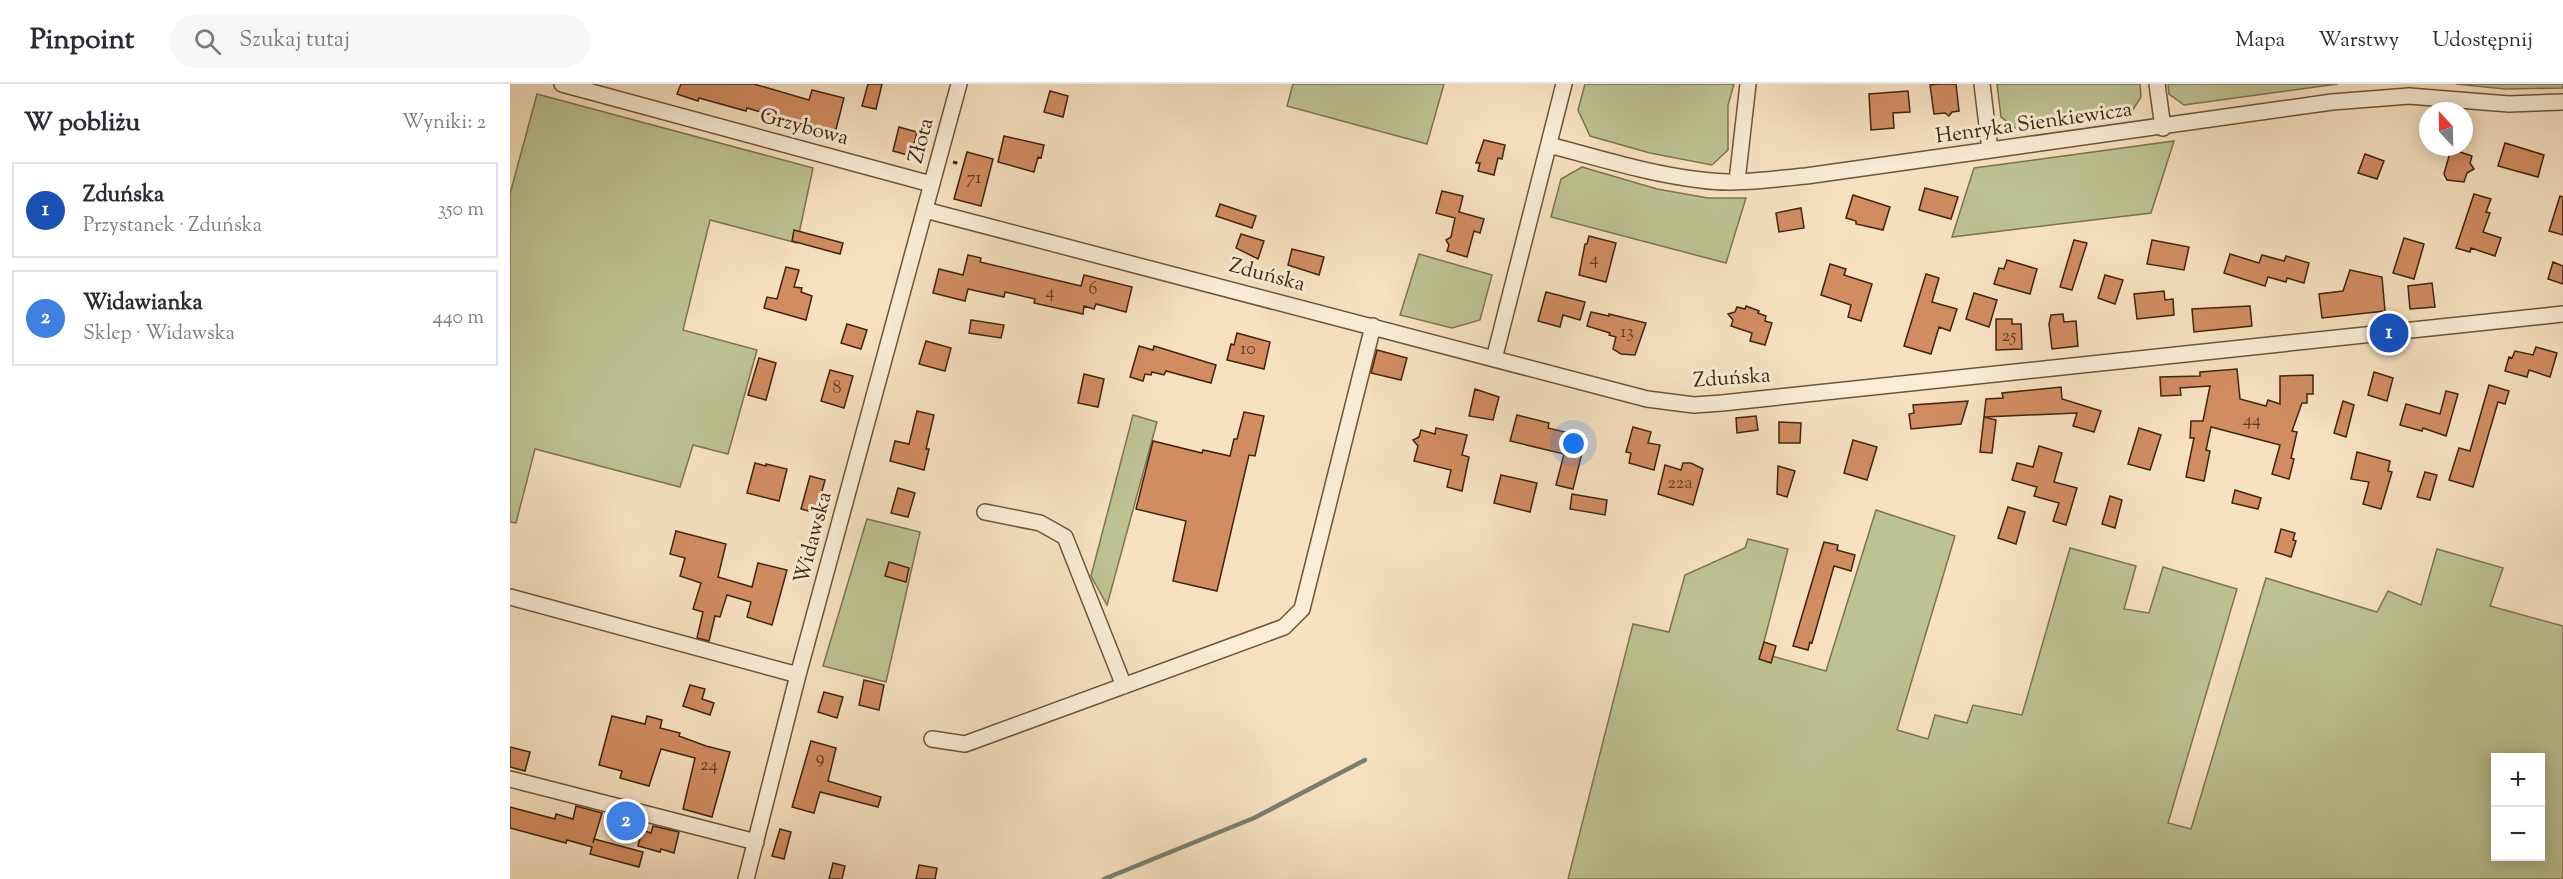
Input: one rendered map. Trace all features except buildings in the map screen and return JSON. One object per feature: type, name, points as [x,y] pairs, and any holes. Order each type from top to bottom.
[{"type":"street","name":"Grzybowa","points":[[562,84],[932,184]]},
{"type":"street","name":"Złota","points":[[925,210],[959,84]]},
{"type":"street","points":[[1494,359],[1564,84]]},
{"type":"street","points":[[1737,181],[1748,84]]},
{"type":"street","points":[[1982,84],[1990,150]]},
{"type":"street","points":[[2157,84],[2163,128]]},
{"type":"street","name":"Henryka Sienkiewicza","points":[[1549,145],[1650,171],[1702,181],[1737,181],[1806,176],[2163,128],[2332,102],[2409,96],[2509,104],[2563,102]]},
{"type":"street","name":"Zduńska","points":[[925,210],[1647,399],[1694,405],[2563,314]]},
{"type":"street","name":"Widawska","points":[[746,879],[798,675],[925,210]]},
{"type":"street","points":[[932,739],[965,744],[1284,627],[1302,609],[1373,326]]},
{"type":"street","points":[[985,512],[1040,523],[1065,537],[1124,686]]},
{"type":"street","points":[[510,597],[798,675]]},
{"type":"street","points":[[510,779],[756,842]]},
{"type":"green space","points":[[1293,84],[1444,84],[1427,144],[1287,106]]},
{"type":"green space","points":[[1585,84],[1734,84],[1728,105],[1728,150],[1712,165],[1650,153],[1590,136],[1578,110]]},
{"type":"green space","points":[[1997,84],[2140,84],[2141,97],[2130,114],[2017,129],[2001,117]]},
{"type":"green space","points":[[2168,84],[2338,84],[2184,105],[2169,94]]},
{"type":"green space","points":[[2456,84],[2563,84],[2563,88],[2505,89]]},
{"type":"green space","points":[[537,94],[813,168],[797,243],[710,220],[683,330],[757,350],[728,454],[693,445],[680,487],[535,449],[516,523],[510,522],[510,194]]},
{"type":"green space","points":[[2174,141],[2151,213],[1952,237],[1974,168]]},
{"type":"green space","points":[[1582,167],[1657,189],[1708,198],[1746,198],[1726,263],[1551,217],[1561,179]]},
{"type":"green space","points":[[1419,254],[1492,275],[1480,320],[1452,328],[1400,315]]},
{"type":"green space","points":[[1133,415],[1157,422],[1107,605],[1091,576]]},
{"type":"green space","points":[[1876,510],[1955,536],[1897,730],[1928,739],[1935,715],[1967,723],[1973,705],[2022,715],[2070,548],[2136,566],[2124,609],[2149,613],[2163,567],[2237,589],[2168,823],[2191,829],[2266,578],[2377,612],[2388,591],[2421,605],[2437,549],[2503,568],[2490,606],[2563,626],[2563,879],[1568,879],[1633,624],[1669,632],[1685,575],[1745,548],[1748,539],[1788,549],[1761,653],[1826,671]]},
{"type":"green space","points":[[867,519],[920,532],[886,682],[823,666]]},
{"type":"waterway","points":[[1104,879],[1254,818],[1365,760]]},
{"type":"place","name":"Zduńska","points":[[2389,333]]},
{"type":"place","name":"Widawianka","points":[[626,821]]}]
